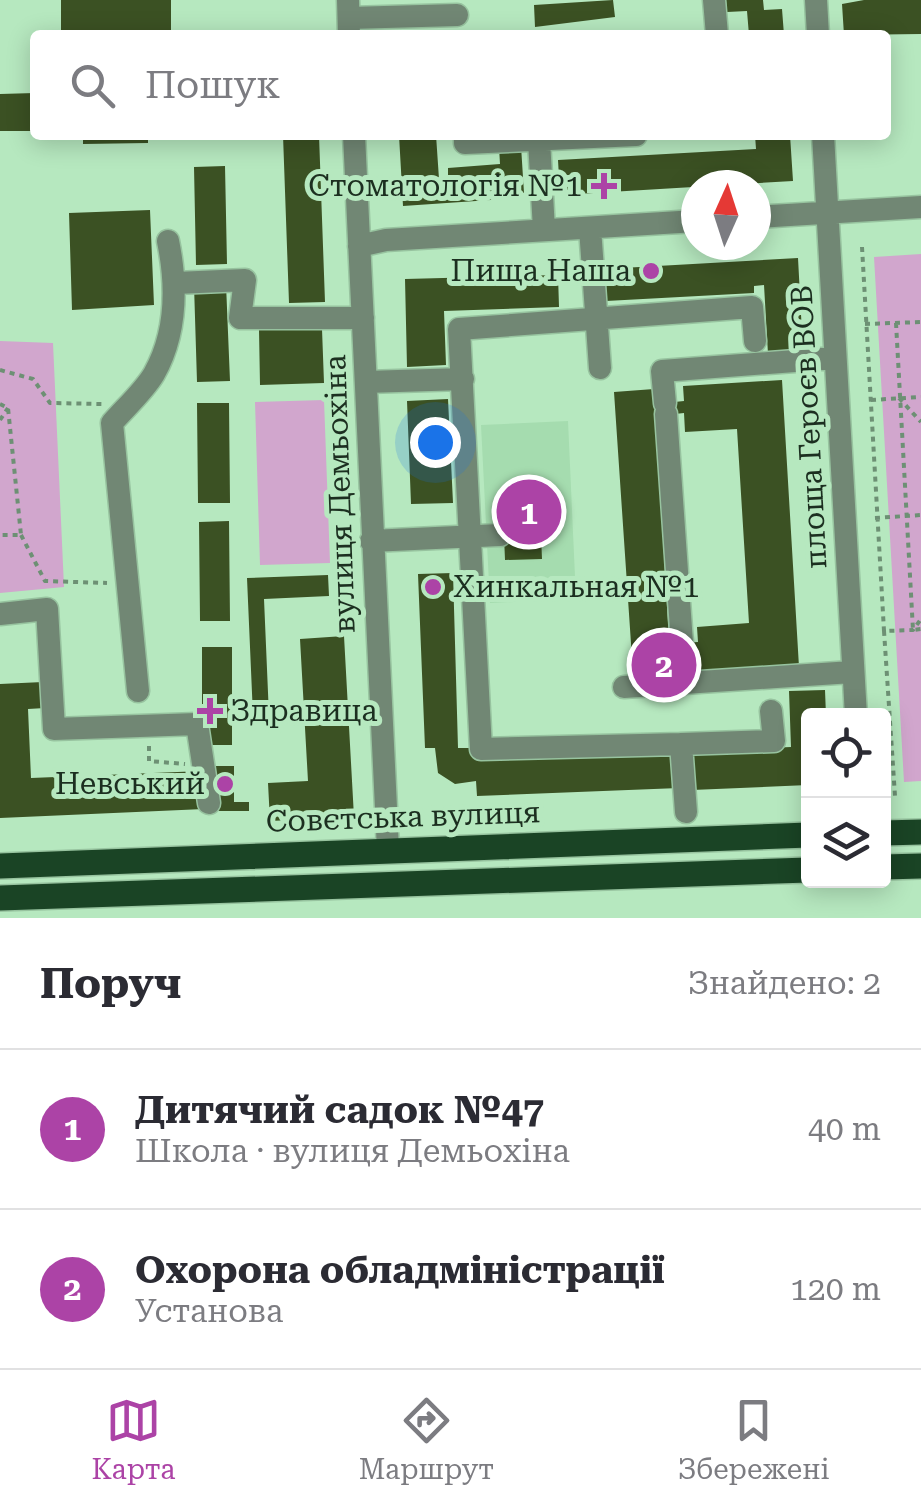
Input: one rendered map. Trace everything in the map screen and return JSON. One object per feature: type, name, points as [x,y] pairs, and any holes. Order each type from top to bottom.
[{"type":"main road","points":[[891,833],[921,832]]},
{"type":"main road","name":"Совєтська вулиця","points":[[0,866],[801,835]]},
{"type":"main road","points":[[891,867],[921,866]]},
{"type":"main road","points":[[0,898],[801,870]]},
{"type":"street","points":[[714,0],[717,30]]},
{"type":"street","points":[[816,0],[818,30]]},
{"type":"street","points":[[348,18],[457,17]]},
{"type":"street","name":"вулиця Демьохіна","points":[[354,140],[388,850]]},
{"type":"street","points":[[465,140],[539,140],[544,230]]},
{"type":"street","name":"площа Героєв ВОВ","points":[[823,140],[855,708]]},
{"type":"street","points":[[771,216],[921,208]]},
{"type":"street","points":[[359,246],[681,222]]},
{"type":"street","points":[[590,228],[600,368]]},
{"type":"street","points":[[138,691],[112,423],[154,374],[175,306],[176,283],[168,241]]},
{"type":"street","points":[[176,283],[246,280],[240,318],[363,318]]},
{"type":"street","points":[[755,341],[752,307],[459,329],[481,750],[774,741],[771,711]]},
{"type":"street","points":[[685,684],[662,371],[835,358]]},
{"type":"street","points":[[366,382],[463,379]]},
{"type":"street","points":[[372,541],[500,535]]},
{"type":"street","points":[[0,614],[47,610],[54,729],[197,724],[209,803]]},
{"type":"street","points":[[624,687],[852,672]]},
{"type":"street","points":[[681,744],[686,812]]},
{"type":"path","points":[[862,247],[894,796]]},
{"type":"path","points":[[865,324],[921,322]]},
{"type":"path","points":[[896,323],[913,630]]},
{"type":"path","points":[[0,370],[32,380],[50,403],[128,404]]},
{"type":"path","points":[[868,400],[921,397]]},
{"type":"path","points":[[899,398],[921,422]]},
{"type":"path","points":[[0,404],[8,408]]},
{"type":"path","points":[[0,420],[8,408]]},
{"type":"path","points":[[0,535],[21,534],[8,408]]},
{"type":"path","points":[[875,518],[921,515]]},
{"type":"path","points":[[913,630],[921,619]]},
{"type":"path","points":[[884,631],[921,629]]},
{"type":"path","points":[[448,821],[469,822]]},
{"type":"path","points":[[318,828],[339,828]]},
{"type":"shaded area","points":[[921,254],[921,781],[904,782],[874,257]]},
{"type":"shaded area","points":[[0,341],[53,343],[64,587],[0,593]]},
{"type":"shaded area","points":[[324,400],[330,563],[260,565],[255,402]]},
{"type":"shaded area","points":[[568,421],[576,599],[490,603],[481,425]]},
{"type":"building","points":[[61,0],[171,0],[171,30],[61,30]]},
{"type":"building","points":[[613,0],[615,17],[535,27],[534,5]]},
{"type":"building","points":[[726,0],[763,0],[764,10],[782,9],[784,30],[749,30],[747,11],[727,12]]},
{"type":"building","points":[[921,0],[921,34],[844,30],[842,4]]},
{"type":"building","points":[[30,93],[30,131],[0,131],[0,94]]},
{"type":"building","points":[[83,140],[148,140],[148,143],[83,144]]},
{"type":"building","points":[[283,140],[319,140],[325,302],[289,303]]},
{"type":"building","points":[[399,140],[436,140],[439,179],[448,178],[448,168],[500,164],[499,147],[521,146],[524,193],[505,194],[505,199],[403,206]]},
{"type":"building","points":[[755,140],[790,140],[793,181],[771,182],[771,170],[681,170],[681,188],[560,195],[558,160],[756,149]]},
{"type":"building","points":[[225,166],[227,264],[196,265],[194,167]]},
{"type":"building","points":[[150,210],[154,305],[72,310],[69,213]]},
{"type":"building","points":[[798,258],[803,352],[768,354],[764,285],[754,286],[754,293],[606,301],[604,269]]},
{"type":"building","points":[[558,275],[559,307],[444,311],[446,365],[407,367],[405,279]]},
{"type":"building","points":[[226,284],[230,381],[197,382],[194,285]]},
{"type":"building","points":[[322,329],[324,383],[260,385],[259,330]]},
{"type":"building","points":[[782,380],[799,667],[700,673],[699,654],[670,654],[671,670],[633,673],[614,392],[654,389],[665,403],[684,401],[683,386]],"holes":[[[684,413],[685,432],[737,429],[749,623],[697,627],[698,642],[682,643],[669,642],[656,416]]]},
{"type":"building","points":[[448,399],[453,503],[411,504],[407,401]]},
{"type":"building","points":[[197,403],[229,403],[230,503],[198,503]]},
{"type":"building","points":[[539,484],[542,559],[505,560],[502,486]]},
{"type":"building","points":[[229,521],[230,621],[200,621],[199,522]]},
{"type":"building","points":[[453,573],[458,748],[474,748],[475,759],[677,751],[679,788],[477,796],[476,781],[455,784],[438,773],[435,748],[425,748],[418,574]]},
{"type":"building","points":[[328,575],[329,596],[264,599],[269,716],[253,716],[247,578]]},
{"type":"building","points":[[344,636],[354,817],[270,821],[268,783],[308,781],[300,639]]},
{"type":"building","points":[[202,647],[232,647],[232,745],[202,745]]},
{"type":"building","points":[[43,682],[45,708],[28,709],[31,778],[202,771],[204,809],[0,818],[0,684]]},
{"type":"building","points":[[825,690],[826,708],[801,708],[801,785],[692,790],[690,751],[791,747],[789,691]]},
{"type":"building","name":"Невський","points":[[215,766],[234,766],[234,802],[249,802],[249,811],[215,811]]},
{"type":"place","name":"Стоматологія №1","points":[[604,186]]},
{"type":"place","name":"Пища Наша","points":[[651,271]]},
{"type":"place","name":"Дитячий садок №47","points":[[529,512]]},
{"type":"place","name":"Хинкальная №1","points":[[433,587]]},
{"type":"place","name":"Охорона обладміністрації","points":[[664,665]]},
{"type":"place","name":"Здравица","points":[[210,711]]},
{"type":"place","name":"Невський","points":[[225,784]]}]
